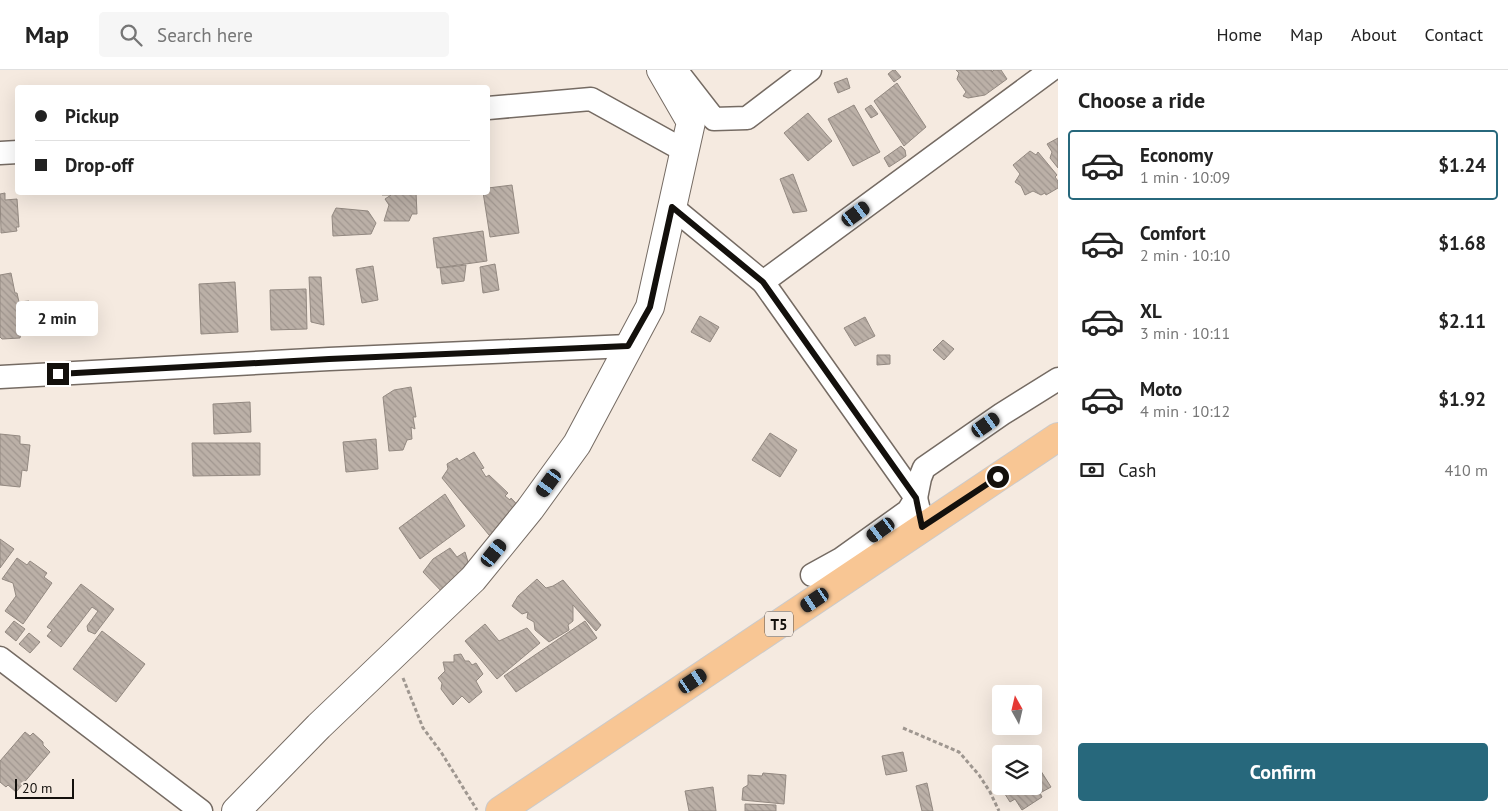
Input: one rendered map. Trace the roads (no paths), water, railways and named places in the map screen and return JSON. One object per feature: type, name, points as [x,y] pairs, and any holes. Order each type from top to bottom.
[{"type":"highway","name":"T5","points":[[500,811],[1058,437]]},
{"type":"street","points":[[236,811],[319,726],[473,579],[530,509],[577,444],[650,307],[691,122],[661,70]]},
{"type":"street","points":[[676,70],[714,119],[747,118],[810,70]]},
{"type":"street","points":[[763,282],[1051,70]]},
{"type":"street","points":[[490,108],[591,99],[685,151]]},
{"type":"street","points":[[0,154],[15,152]]},
{"type":"street","points":[[672,207],[763,282],[916,498],[922,527]]},
{"type":"street","points":[[0,377],[329,359],[628,346]]},
{"type":"street","points":[[812,575],[841,559],[908,511],[916,498],[924,468],[1002,414],[1058,379]]},
{"type":"street","points":[[0,658],[201,811]]}]
